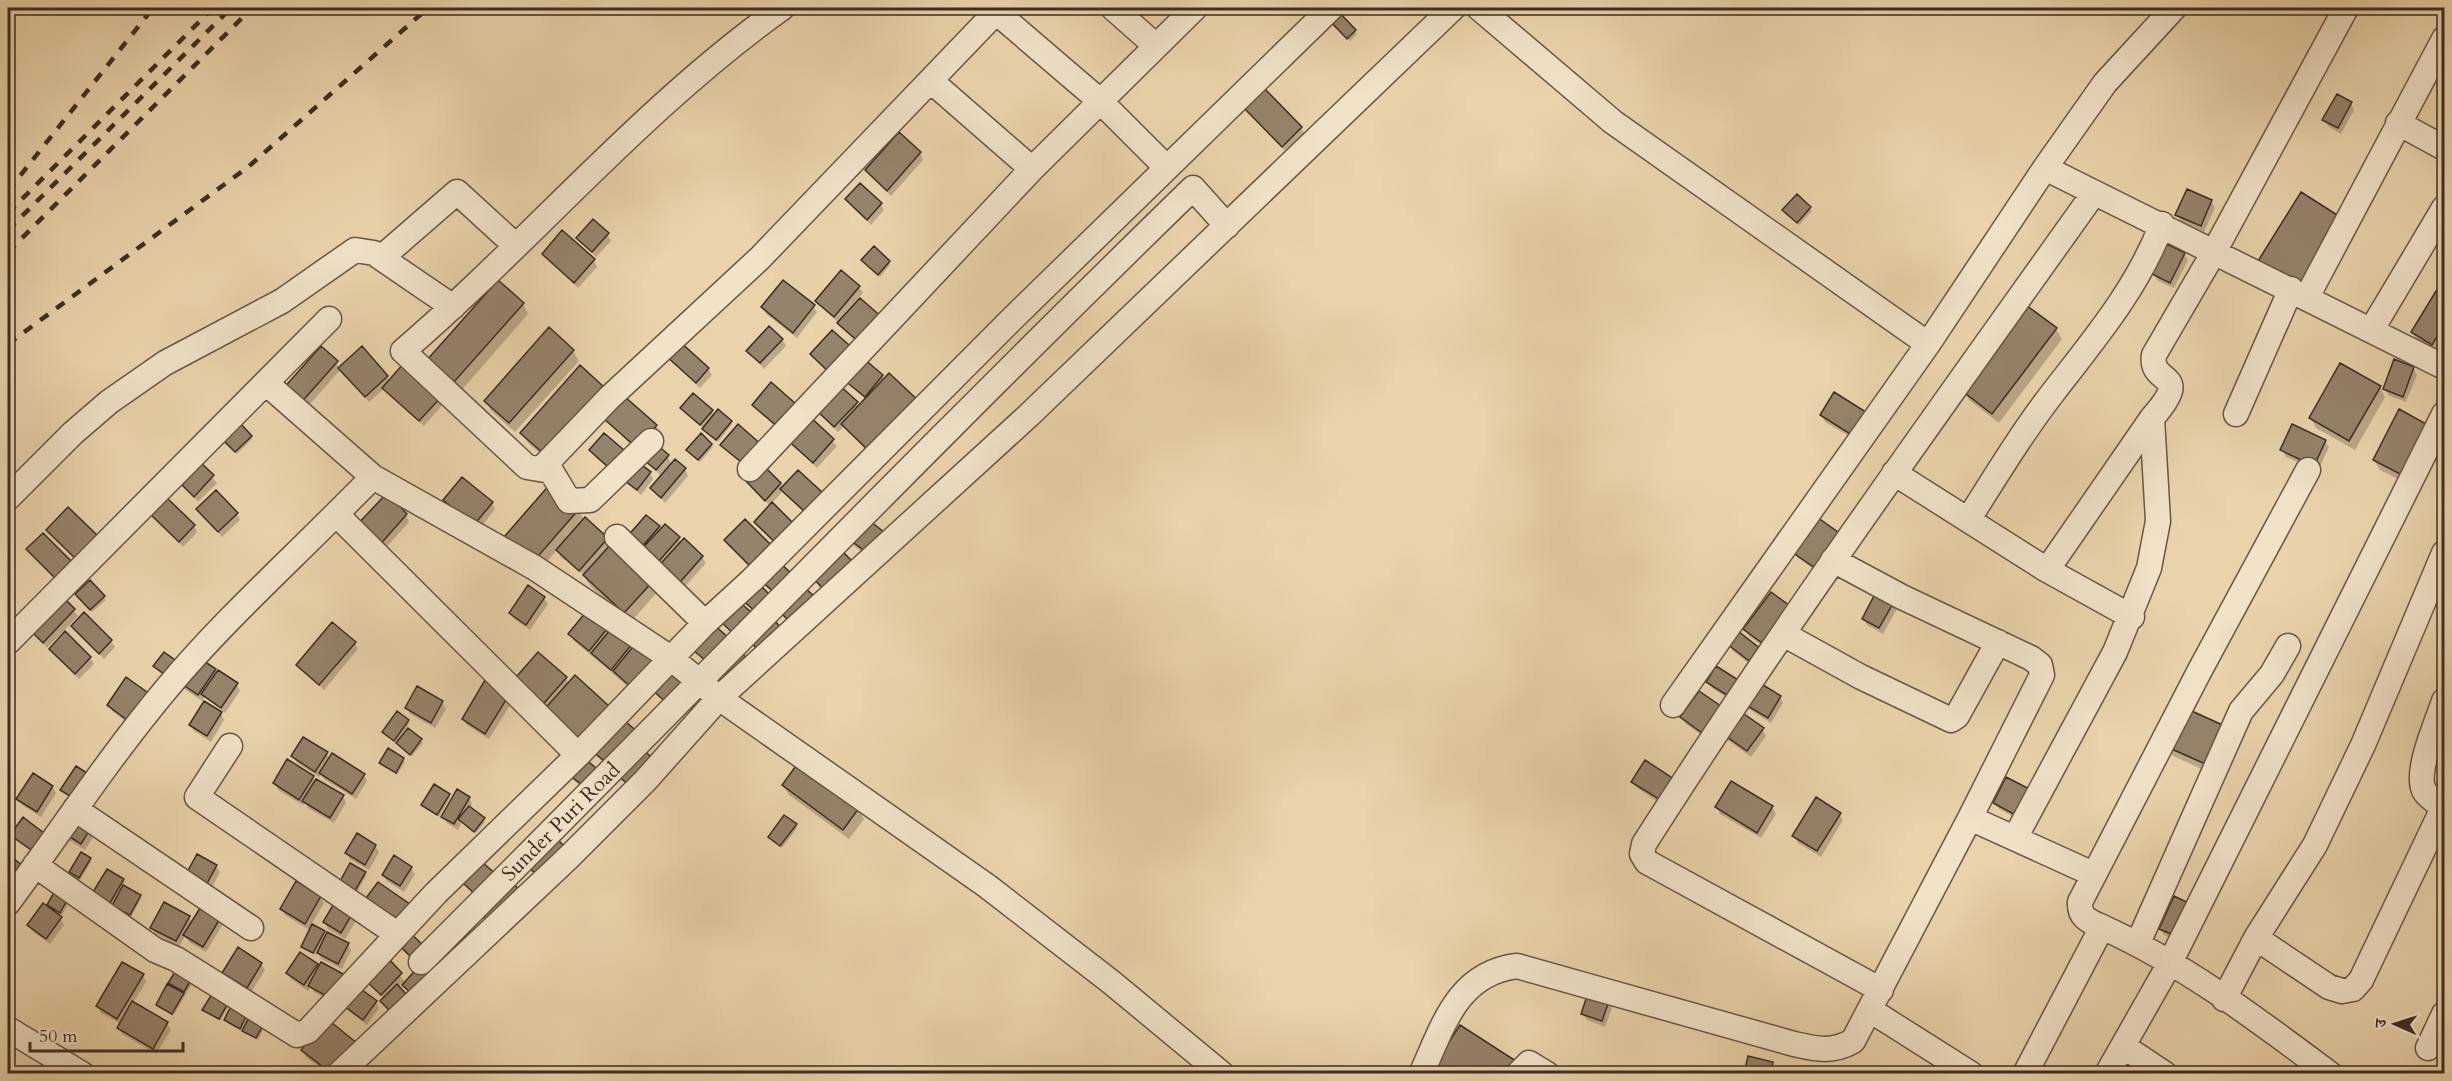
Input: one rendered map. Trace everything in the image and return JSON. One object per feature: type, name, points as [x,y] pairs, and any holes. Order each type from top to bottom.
[{"type":"street","points":[[651,441],[590,500],[569,501],[551,471],[527,467],[403,351],[453,307],[717,55],[782,8]]},
{"type":"street","points":[[1113,8],[1156,46]]},
{"type":"street","points":[[750,469],[864,351],[1032,169],[1195,8]]},
{"type":"street","points":[[35,865],[155,950],[176,959],[297,1035],[308,1031],[436,893],[578,755],[705,623],[752,580],[1331,8]]},
{"type":"street","points":[[339,1074],[576,850],[645,781],[719,698],[1028,416],[1453,8]]},
{"type":"street","points":[[1479,8],[1613,122],[1928,344]]},
{"type":"street","points":[[1673,705],[1928,344],[2045,168],[2105,83],[2174,8]]},
{"type":"street","points":[[2047,570],[2152,418],[2168,400],[2172,391],[2169,381],[2156,368],[2154,354],[2214,252],[2346,8]]},
{"type":"street","points":[[542,469],[609,398],[759,258],[998,10],[1193,188],[1227,225]]},
{"type":"street","points":[[2236,414],[2299,293],[2445,39]]},
{"type":"street","points":[[931,81],[1032,169]]},
{"type":"street","points":[[2398,123],[2445,148]]},
{"type":"street","points":[[2045,168],[2162,224],[2445,367]]},
{"type":"street","name":"Sunder Puri Road","points":[[421,962],[1003,373],[1193,188]]},
{"type":"street","points":[[381,258],[457,192],[516,246]]},
{"type":"street","points":[[1971,1074],[1875,1000],[1647,862],[1642,854],[1644,844],[1709,741],[1894,473],[2094,193]]},
{"type":"street","points":[[2372,329],[2444,208]]},
{"type":"street","points":[[1968,520],[2054,391],[2106,325],[2132,286],[2162,224]]},
{"type":"street","points":[[8,498],[102,408],[165,363],[282,302],[355,250],[366,250],[381,258],[453,307]]},
{"type":"street","points":[[8,642],[329,319]]},
{"type":"street","points":[[266,383],[373,477],[535,568],[672,659],[719,698],[987,885],[1111,982],[1222,1074]]},
{"type":"street","points":[[2107,1074],[2170,963],[2445,414]]},
{"type":"street","points":[[2015,838],[2115,652],[2132,617],[2149,568],[2158,521],[2152,418]]},
{"type":"street","points":[[2308,470],[2093,874],[2080,902],[2079,911],[2085,919],[2138,944],[2170,963],[2330,1074]]},
{"type":"street","points":[[1894,473],[2047,570],[2132,617]]},
{"type":"street","points":[[8,903],[75,809],[161,696],[199,651],[373,477]]},
{"type":"street","points":[[336,514],[578,755]]},
{"type":"street","points":[[617,537],[705,623]]},
{"type":"street","points":[[2224,999],[2256,938],[2315,845],[2362,745],[2445,553]]},
{"type":"street","points":[[1424,1072],[1451,1007],[1471,985],[1496,968],[1517,966],[1820,1050],[1839,1049],[1853,1041],[2042,675],[2040,665],[2031,658],[1902,597],[1833,560]]},
{"type":"street","points":[[1785,634],[1861,677],[1951,720],[1957,716],[1998,642]]},
{"type":"street","points":[[2138,944],[2241,711],[2272,674],[2288,646]]},
{"type":"street","points":[[2256,938],[2329,987],[2342,991],[2354,989],[2361,980],[2444,807],[2424,790],[2422,779],[2424,762],[2445,700]]},
{"type":"street","points":[[230,746],[198,797],[397,934]]},
{"type":"street","points":[[75,809],[251,928]]},
{"type":"street","points":[[1970,818],[2093,874]]},
{"type":"street","points":[[2025,1074],[2102,927]]},
{"type":"street","points":[[2428,1048],[2445,1014]]},
{"type":"street","points":[[8,1029],[81,1074]]},
{"type":"street","points":[[2123,1046],[2165,1074]]},
{"type":"street","points":[[1518,1074],[1528,1063],[1546,1074]]},
{"type":"building","points":[[1338,11],[1356,30],[1347,39],[1329,20]]},
{"type":"building","points":[[1264,88],[1302,127],[1282,147],[1244,108]]},
{"type":"building","points":[[2337,94],[2352,102],[2338,128],[2322,120]]},
{"type":"building","points":[[899,132],[921,152],[887,191],[865,170]]},
{"type":"building","points":[[860,183],[882,203],[867,220],[845,199]]},
{"type":"building","points":[[2187,189],[2212,200],[2201,226],[2175,215]]},
{"type":"building","points":[[2301,192],[2342,218],[2299,287],[2258,261]]},
{"type":"building","points":[[1797,194],[1811,207],[1797,223],[1782,210]]},
{"type":"building","points":[[593,219],[609,233],[592,252],[576,238]]},
{"type":"building","points":[[562,230],[595,259],[574,283],[542,254]]},
{"type":"building","points":[[2167,244],[2185,253],[2170,283],[2152,274]]},
{"type":"building","points":[[874,246],[890,261],[878,275],[861,260]]},
{"type":"building","points":[[841,270],[860,286],[834,317],[815,301]]},
{"type":"building","points":[[2444,278],[2444,325],[2432,345],[2411,332]]},
{"type":"building","points":[[498,280],[524,303],[453,383],[427,360]]},
{"type":"building","points":[[783,280],[815,305],[793,333],[761,307]]},
{"type":"building","points":[[860,298],[884,319],[862,345],[837,323]]},
{"type":"building","points":[[2026,305],[2057,328],[1992,414],[1961,390]]},
{"type":"building","points":[[769,326],[783,339],[760,363],[746,351]]},
{"type":"building","points":[[549,327],[574,350],[509,423],[484,401]]},
{"type":"building","points":[[832,330],[857,352],[834,377],[810,354]]},
{"type":"building","points":[[678,340],[709,368],[696,383],[665,355]]},
{"type":"building","points":[[321,346],[338,361],[299,405],[282,390]]},
{"type":"building","points":[[362,346],[388,376],[365,397],[338,368]]},
{"type":"building","points":[[863,358],[883,375],[865,397],[844,380]]},
{"type":"building","points":[[2394,359],[2414,367],[2403,397],[2383,389]]},
{"type":"building","points":[[404,363],[442,396],[419,421],[382,388]]},
{"type":"building","points":[[2340,363],[2381,386],[2349,441],[2309,418]]},
{"type":"building","points":[[580,365],[604,387],[544,454],[520,433]]},
{"type":"building","points":[[889,373],[922,404],[873,455],[841,424]]},
{"type":"building","points":[[771,382],[804,411],[785,433],[752,405]]},
{"type":"building","points":[[838,384],[858,402],[834,427],[815,409]]},
{"type":"building","points":[[1834,392],[1869,414],[1855,437],[1820,415]]},
{"type":"building","points":[[693,393],[713,410],[700,425],[680,408]]},
{"type":"building","points":[[624,396],[657,425],[637,448],[604,419]]},
{"type":"building","points":[[718,409],[732,421],[716,440],[702,429]]},
{"type":"building","points":[[2399,409],[2428,425],[2402,475],[2373,460]]},
{"type":"building","points":[[807,414],[834,439],[813,463],[785,438]]},
{"type":"building","points":[[239,422],[252,436],[235,452],[222,439]]},
{"type":"building","points":[[738,424],[763,446],[746,466],[720,445]]},
{"type":"building","points":[[2292,424],[2326,440],[2314,466],[2280,450]]},
{"type":"building","points":[[604,433],[631,456],[616,474],[589,450]]},
{"type":"building","points":[[701,433],[712,444],[698,460],[686,450]]},
{"type":"building","points":[[650,439],[669,455],[656,470],[637,454]]},
{"type":"building","points":[[634,459],[651,472],[637,490],[620,477]]},
{"type":"building","points":[[675,459],[686,468],[661,498],[650,488]]},
{"type":"building","points":[[201,463],[214,475],[194,497],[182,485]]},
{"type":"building","points":[[762,464],[781,483],[765,501],[744,479]]},
{"type":"building","points":[[798,470],[823,493],[805,512],[780,489]]},
{"type":"building","points":[[462,477],[493,502],[474,525],[443,500]]},
{"type":"building","points":[[551,483],[580,508],[533,562],[504,537]]},
{"type":"building","points":[[216,490],[238,513],[218,532],[196,509]]},
{"type":"building","points":[[387,493],[407,514],[378,547],[355,527]]},
{"type":"building","points":[[166,497],[195,525],[179,542],[150,514]]},
{"type":"building","points":[[772,502],[800,530],[782,549],[754,522]]},
{"type":"building","points":[[68,507],[98,536],[76,559],[46,530]]},
{"type":"building","points":[[646,515],[660,526],[639,550],[626,538]]},
{"type":"building","points":[[585,517],[608,538],[579,571],[556,550]]},
{"type":"building","points":[[1817,517],[1842,535],[1818,570],[1792,552]]},
{"type":"building","points":[[866,518],[888,535],[871,556],[849,539]]},
{"type":"building","points":[[745,519],[778,552],[757,573],[724,540]]},
{"type":"building","points":[[665,524],[680,537],[653,568],[637,554]]},
{"type":"building","points":[[43,533],[75,565],[58,581],[26,549]]},
{"type":"building","points":[[684,538],[703,556],[675,588],[655,570]]},
{"type":"building","points":[[613,542],[655,579],[624,613],[583,575]]},
{"type":"building","points":[[837,546],[857,566],[829,595],[809,574]]},
{"type":"building","points":[[777,560],[793,575],[776,594],[759,579]]},
{"type":"building","points":[[90,580],[105,596],[90,610],[75,594]]},
{"type":"building","points":[[756,581],[773,598],[758,614],[740,598]]},
{"type":"building","points":[[801,584],[818,600],[793,625],[777,609]]},
{"type":"building","points":[[528,585],[545,597],[526,625],[509,613]]},
{"type":"building","points":[[1877,590],[1895,600],[1879,628],[1862,619]]},
{"type":"building","points":[[1771,592],[1797,611],[1769,648],[1743,629]]},
{"type":"building","points":[[61,595],[75,609],[43,643],[28,628]]},
{"type":"building","points":[[737,600],[757,617],[738,638],[719,620]]},
{"type":"building","points":[[590,607],[611,624],[589,651],[568,634]]},
{"type":"building","points":[[84,612],[112,640],[99,654],[71,626]]},
{"type":"building","points":[[770,616],[786,633],[763,655],[747,638]]},
{"type":"building","points":[[710,621],[732,641],[711,665],[688,646]]},
{"type":"building","points":[[332,622],[356,642],[319,685],[296,665]]},
{"type":"building","points":[[616,623],[636,639],[611,670],[591,653]]},
{"type":"building","points":[[65,631],[91,657],[75,674],[49,649]]},
{"type":"building","points":[[1738,631],[1767,654],[1757,667],[1727,644]]},
{"type":"building","points":[[636,643],[656,661],[633,689],[613,671]]},
{"type":"building","points":[[736,648],[752,663],[729,687],[714,672]]},
{"type":"building","points":[[164,652],[182,665],[171,679],[153,666]]},
{"type":"building","points":[[538,652],[567,677],[539,709],[511,683]]},
{"type":"building","points":[[196,656],[216,669],[198,695],[179,682]]},
{"type":"building","points":[[670,665],[690,682],[669,705],[650,688]]},
{"type":"building","points":[[1716,666],[1743,683],[1733,699],[1706,682]]},
{"type":"building","points":[[218,670],[238,683],[221,708],[201,694]]},
{"type":"building","points":[[575,675],[610,707],[577,744],[542,712]]},
{"type":"building","points":[[126,677],[151,695],[131,723],[107,705]]},
{"type":"building","points":[[485,680],[509,695],[485,734],[462,719]]},
{"type":"building","points":[[1755,680],[1781,696],[1768,718],[1741,702]]},
{"type":"building","points":[[417,686],[443,701],[431,723],[405,708]]},
{"type":"building","points":[[1699,691],[1728,711],[1709,738],[1680,717]]},
{"type":"building","points":[[204,701],[222,712],[207,736],[189,725]]},
{"type":"building","points":[[2183,707],[2229,728],[2212,767],[2165,746]]},
{"type":"building","points":[[1737,709],[1764,728],[1747,751],[1720,732]]},
{"type":"building","points":[[397,711],[409,720],[394,741],[382,732]]},
{"type":"building","points":[[619,716],[640,734],[611,767],[590,749]]},
{"type":"building","points":[[408,728],[422,739],[410,755],[396,743]]},
{"type":"building","points":[[303,737],[328,752],[315,772],[291,756]]},
{"type":"building","points":[[638,745],[658,763],[634,790],[614,772]]},
{"type":"building","points":[[388,748],[404,758],[396,773],[379,763]]},
{"type":"building","points":[[332,753],[365,774],[352,794],[319,773]]},
{"type":"building","points":[[579,754],[602,773],[589,790],[565,772]]},
{"type":"building","points":[[287,759],[314,776],[299,800],[273,783]]},
{"type":"building","points":[[1645,760],[1680,783],[1667,804],[1631,782]]},
{"type":"building","points":[[798,763],[859,808],[843,830],[782,785]]},
{"type":"building","points":[[76,766],[93,777],[78,801],[60,790]]},
{"type":"building","points":[[33,773],[53,786],[37,812],[16,799]]},
{"type":"building","points":[[2006,777],[2037,793],[2023,819],[1993,803]]},
{"type":"building","points":[[316,779],[344,795],[330,818],[302,801]]},
{"type":"building","points":[[1731,781],[1773,806],[1757,833],[1715,807]]},
{"type":"building","points":[[434,784],[450,794],[437,815],[421,805]]},
{"type":"building","points":[[457,789],[470,797],[454,824],[441,817]]},
{"type":"building","points":[[1816,797],[1841,813],[1817,851],[1792,836]]},
{"type":"building","points":[[469,806],[485,818],[474,832],[458,819]]},
{"type":"building","points":[[75,811],[94,823],[81,844],[62,832]]},
{"type":"building","points":[[784,815],[797,824],[780,846],[768,837]]},
{"type":"building","points":[[23,817],[49,837],[37,854],[10,835]]},
{"type":"building","points":[[357,833],[376,845],[365,865],[345,853]]},
{"type":"building","points":[[553,835],[566,848],[539,877],[525,864]]},
{"type":"building","points":[[81,852],[91,858],[79,878],[69,872]]},
{"type":"building","points":[[8,854],[28,870],[8,886]]},
{"type":"building","points":[[197,854],[217,865],[205,887],[185,876]]},
{"type":"building","points":[[394,855],[412,867],[400,886],[382,875]]},
{"type":"building","points":[[482,862],[497,875],[478,897],[463,883]]},
{"type":"building","points":[[350,863],[366,872],[353,894],[338,885]]},
{"type":"building","points":[[107,869],[124,879],[110,903],[93,892]]},
{"type":"building","points":[[509,880],[520,890],[490,923],[479,913]]},
{"type":"building","points":[[296,881],[321,896],[305,924],[280,909]]},
{"type":"building","points":[[378,882],[414,907],[399,928],[363,902]]},
{"type":"building","points":[[58,885],[71,893],[60,913],[47,905]]},
{"type":"building","points":[[123,885],[141,895],[130,915],[112,906]]},
{"type":"building","points":[[2174,896],[2195,906],[2181,938],[2159,929]]},
{"type":"building","points":[[336,900],[354,911],[341,933],[323,922]]},
{"type":"building","points":[[164,902],[190,916],[176,941],[150,928]]},
{"type":"building","points":[[43,903],[62,917],[46,939],[27,925]]},
{"type":"building","points":[[202,905],[221,917],[203,947],[183,935]]},
{"type":"building","points":[[312,924],[325,931],[313,953],[301,947]]},
{"type":"building","points":[[406,929],[428,950],[416,962],[395,941]]},
{"type":"building","points":[[327,932],[349,943],[338,964],[317,953]]},
{"type":"building","points":[[238,947],[262,963],[247,988],[222,973]]},
{"type":"building","points":[[300,952],[318,964],[304,985],[286,973]]},
{"type":"building","points":[[385,955],[402,973],[381,995],[363,978]]},
{"type":"building","points":[[122,962],[144,974],[117,1019],[96,1006]]},
{"type":"building","points":[[321,962],[347,976],[334,1000],[308,986]]},
{"type":"building","points":[[180,964],[195,973],[184,992],[168,983]]},
{"type":"building","points":[[421,964],[430,972],[411,993],[402,985]]},
{"type":"building","points":[[167,984],[184,993],[172,1014],[156,1005]]},
{"type":"building","points":[[397,984],[407,995],[391,1012],[380,1001]]},
{"type":"building","points":[[358,987],[377,1001],[363,1020],[344,1006]]},
{"type":"building","points":[[214,991],[230,1000],[219,1019],[202,1010]]},
{"type":"building","points":[[1588,993],[1609,1001],[1602,1021],[1581,1014]]},
{"type":"building","points":[[132,1001],[168,1022],[153,1049],[117,1028]]},
{"type":"building","points":[[233,1002],[249,1010],[240,1029],[224,1020]]},
{"type":"building","points":[[252,1012],[266,1020],[256,1038],[242,1031]]},
{"type":"building","points":[[326,1018],[358,1044],[332,1074],[301,1050]]},
{"type":"building","points":[[1460,1025],[1519,1063],[1512,1074],[1448,1074],[1434,1065]]},
{"type":"building","points":[[1748,1056],[1773,1062],[1771,1074],[1744,1074]]},
{"type":"railway","points":[[8,191],[153,8]]},
{"type":"railway","points":[[8,213],[213,8]]},
{"type":"railway","points":[[8,230],[231,8]]},
{"type":"railway","points":[[8,252],[252,8]]},
{"type":"railway","points":[[8,344],[248,167],[428,8]]}]
